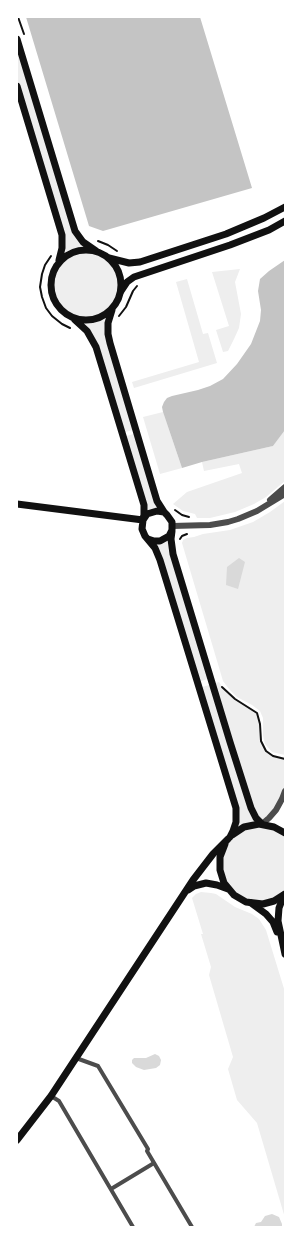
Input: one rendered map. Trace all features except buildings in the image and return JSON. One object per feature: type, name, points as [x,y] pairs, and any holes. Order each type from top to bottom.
[{"type":"main road","points":[[17,39],[75,231],[83,242],[96,251],[120,262],[140,262],[226,234],[264,218],[285,207]]},
{"type":"main road","points":[[17,86],[62,235],[63,243],[61,254],[51,280],[52,294],[59,307],[87,331],[96,347],[144,505],[143,533],[155,548],[160,560],[236,808],[236,822],[233,831],[222,851],[219,864],[222,877],[228,889],[238,898],[263,910],[270,918],[282,944]]},
{"type":"main road","points":[[262,824],[256,818],[251,808],[232,749],[173,554],[170,518],[157,501],[110,343],[108,323],[121,291],[127,282],[134,277],[230,246],[269,230],[285,221]]},
{"type":"main road","points":[[56,267],[62,259],[73,252],[86,249],[96,251]]},
{"type":"main road","points":[[109,258],[116,266],[120,275],[121,291]]},
{"type":"main road","points":[[70,316],[83,320],[94,319],[104,315],[114,306]]},
{"type":"main road","points":[[17,504],[143,520]]},
{"type":"main road","points":[[143,520],[150,512],[164,512]]},
{"type":"main road","points":[[148,539],[154,542],[163,540],[169,536],[172,528]]},
{"type":"main road","points":[[17,1140],[51,1096],[179,901],[213,854],[236,831],[253,824],[262,824],[274,827],[285,833]]},
{"type":"main road","points":[[179,901],[189,889],[199,884],[212,884],[228,889]]},
{"type":"main road","points":[[251,903],[268,903],[285,895]]},
{"type":"main road","points":[[285,895],[278,914],[282,944],[285,954]]},
{"type":"street","points":[[257,511],[285,487]]},
{"type":"street","points":[[172,528],[219,524],[238,519],[257,511],[285,494]]},
{"type":"street","points":[[262,824],[276,810],[285,791]]},
{"type":"street","points":[[76,1058],[98,1066],[148,1149],[147,1151],[192,1227]]},
{"type":"street","points":[[51,1096],[59,1101],[133,1227]]},
{"type":"street","points":[[111,1189],[154,1163]]},
{"type":"path","points":[[96,240],[121,252]]},
{"type":"path","points":[[52,254],[45,265],[42,274],[40,287],[42,297],[46,308],[52,316],[62,324],[74,330]]},
{"type":"path","points":[[117,319],[126,307],[133,291],[140,284]]},
{"type":"path","points":[[172,508],[182,515],[192,517]]},
{"type":"path","points":[[179,542],[181,537],[184,535],[192,534]]},
{"type":"path","points":[[221,685],[235,699],[257,713],[260,724],[261,741],[266,751],[273,756],[285,759]]},
{"type":"shaded area","points":[[17,39],[75,231],[96,251],[112,260],[118,268],[120,275],[121,291],[108,323],[136,429],[122,433],[96,347],[76,321],[59,307],[52,294],[52,277],[60,259],[62,248],[17,86]]},
{"type":"shaded area","points":[[240,269],[235,282],[241,314],[239,328],[228,351],[223,352],[216,330],[229,326],[212,272]]},
{"type":"shaded area","points":[[187,279],[203,334],[208,333],[217,363],[134,388],[132,382],[199,362],[176,282]]},
{"type":"shaded area","points":[[163,412],[182,468],[160,474],[143,417]]},
{"type":"shaded area","points":[[285,430],[285,481],[266,497],[235,512],[210,518],[197,518],[195,514],[183,511],[173,504],[187,492],[242,473],[239,464],[204,471],[202,462],[273,446]]},
{"type":"shaded area","points":[[137,433],[161,509],[144,515],[123,437]]},
{"type":"shaded area","points":[[285,501],[285,755],[272,752],[265,744],[263,735],[263,718],[260,711],[237,697],[223,681],[182,543],[183,540],[187,538],[230,530],[253,522]]},
{"type":"shaded area","points":[[171,539],[211,678],[198,682],[151,540]]},
{"type":"shaded area","points":[[239,558],[245,562],[238,589],[226,585],[227,567]]},
{"type":"shaded area","points":[[219,682],[235,699],[254,710],[259,716],[260,736],[264,748],[273,756],[285,759],[285,791],[282,799],[262,823],[285,833],[285,894],[257,904],[228,889],[219,864],[236,822],[199,688]]},
{"type":"shaded area","points":[[201,892],[216,894],[235,907],[252,914],[259,919],[266,930],[285,992],[285,1218],[257,1123],[237,1100],[228,1069],[233,1057],[209,975],[211,967],[192,898]]},
{"type":"shaded area","points":[[155,1054],[159,1056],[161,1060],[160,1065],[156,1068],[144,1070],[136,1067],[132,1063],[134,1058],[146,1058]]},
{"type":"shaded area","points":[[272,1214],[279,1217],[282,1227],[254,1227],[256,1223],[261,1222],[265,1216]]}]
